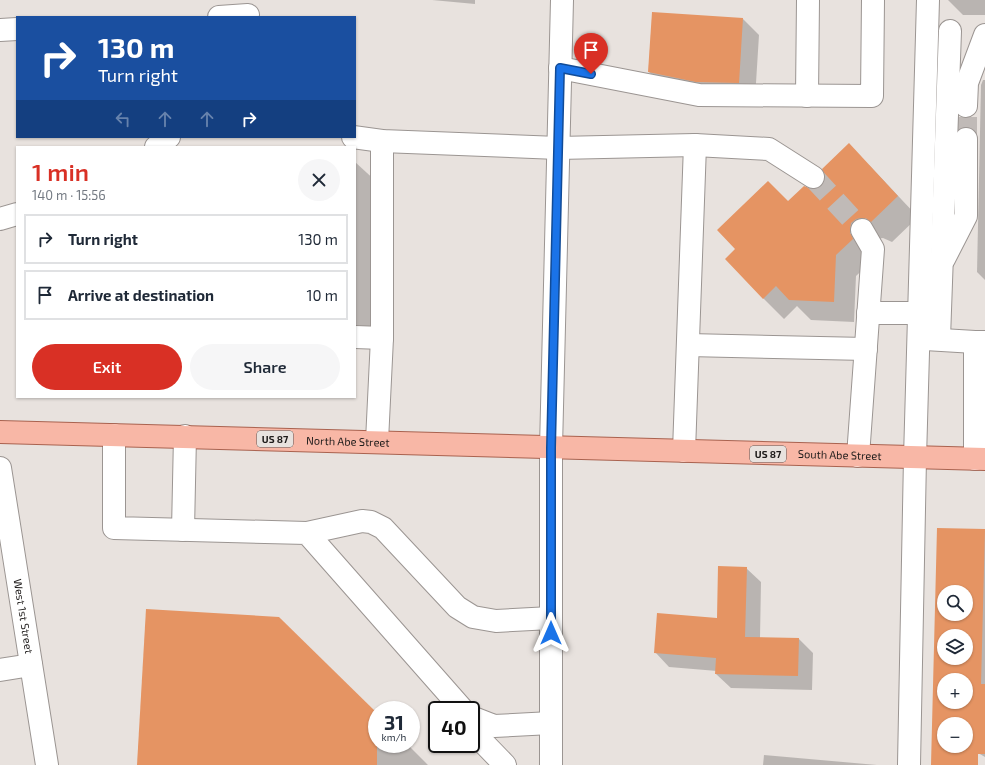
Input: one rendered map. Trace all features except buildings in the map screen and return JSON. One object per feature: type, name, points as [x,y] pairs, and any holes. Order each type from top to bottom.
[{"type":"main road","name":"North Abe Street","points":[[0,432],[377,441],[551,448]]},
{"type":"main road","name":"South Abe Street","points":[[551,448],[980,459]]},
{"type":"street","points":[[551,765],[551,448],[562,0]]},
{"type":"street","points":[[807,96],[808,0]]},
{"type":"street","points":[[560,68],[699,95],[872,96],[873,0]]},
{"type":"street","points":[[928,0],[919,313],[928,339]]},
{"type":"street","points":[[234,16],[248,15]]},
{"type":"street","points":[[0,30],[16,29]]},
{"type":"street","points":[[909,765],[915,458],[928,339],[941,263],[950,31]]},
{"type":"street","points":[[927,32],[985,31]]},
{"type":"street","points":[[966,106],[967,83],[985,35]]},
{"type":"street","points":[[356,137],[382,140],[558,148],[695,145],[769,149],[813,177]]},
{"type":"street","points":[[157,146],[168,138]]},
{"type":"street","points":[[941,263],[966,216],[966,139]]},
{"type":"street","points":[[377,441],[382,338],[382,140]]},
{"type":"street","points":[[684,451],[695,145]]},
{"type":"street","points":[[0,219],[16,214]]},
{"type":"street","points":[[858,456],[873,249],[862,230]]},
{"type":"street","points":[[868,313],[919,313]]},
{"type":"street","points":[[356,337],[382,338]]},
{"type":"street","points":[[928,339],[980,342],[980,459]]},
{"type":"street","points":[[688,345],[866,349]]},
{"type":"street","points":[[114,435],[114,528],[307,533],[362,521],[371,522],[382,528],[458,607],[473,617],[496,621],[551,618]]},
{"type":"street","points":[[183,530],[185,436]]},
{"type":"street","name":"West 1st Street","points":[[0,468],[47,765]]},
{"type":"street","points":[[307,533],[455,701]]},
{"type":"street","points":[[0,670],[31,665]]},
{"type":"street","points":[[480,721],[494,726],[551,723]]},
{"type":"street","points":[[480,739],[505,765]]},
{"type":"tunnel","points":[[966,106],[966,139]]},
{"type":"tunnel","points":[[813,177],[862,230]]},
{"type":"route","points":[[551,633],[551,448],[560,68],[591,74]]}]
